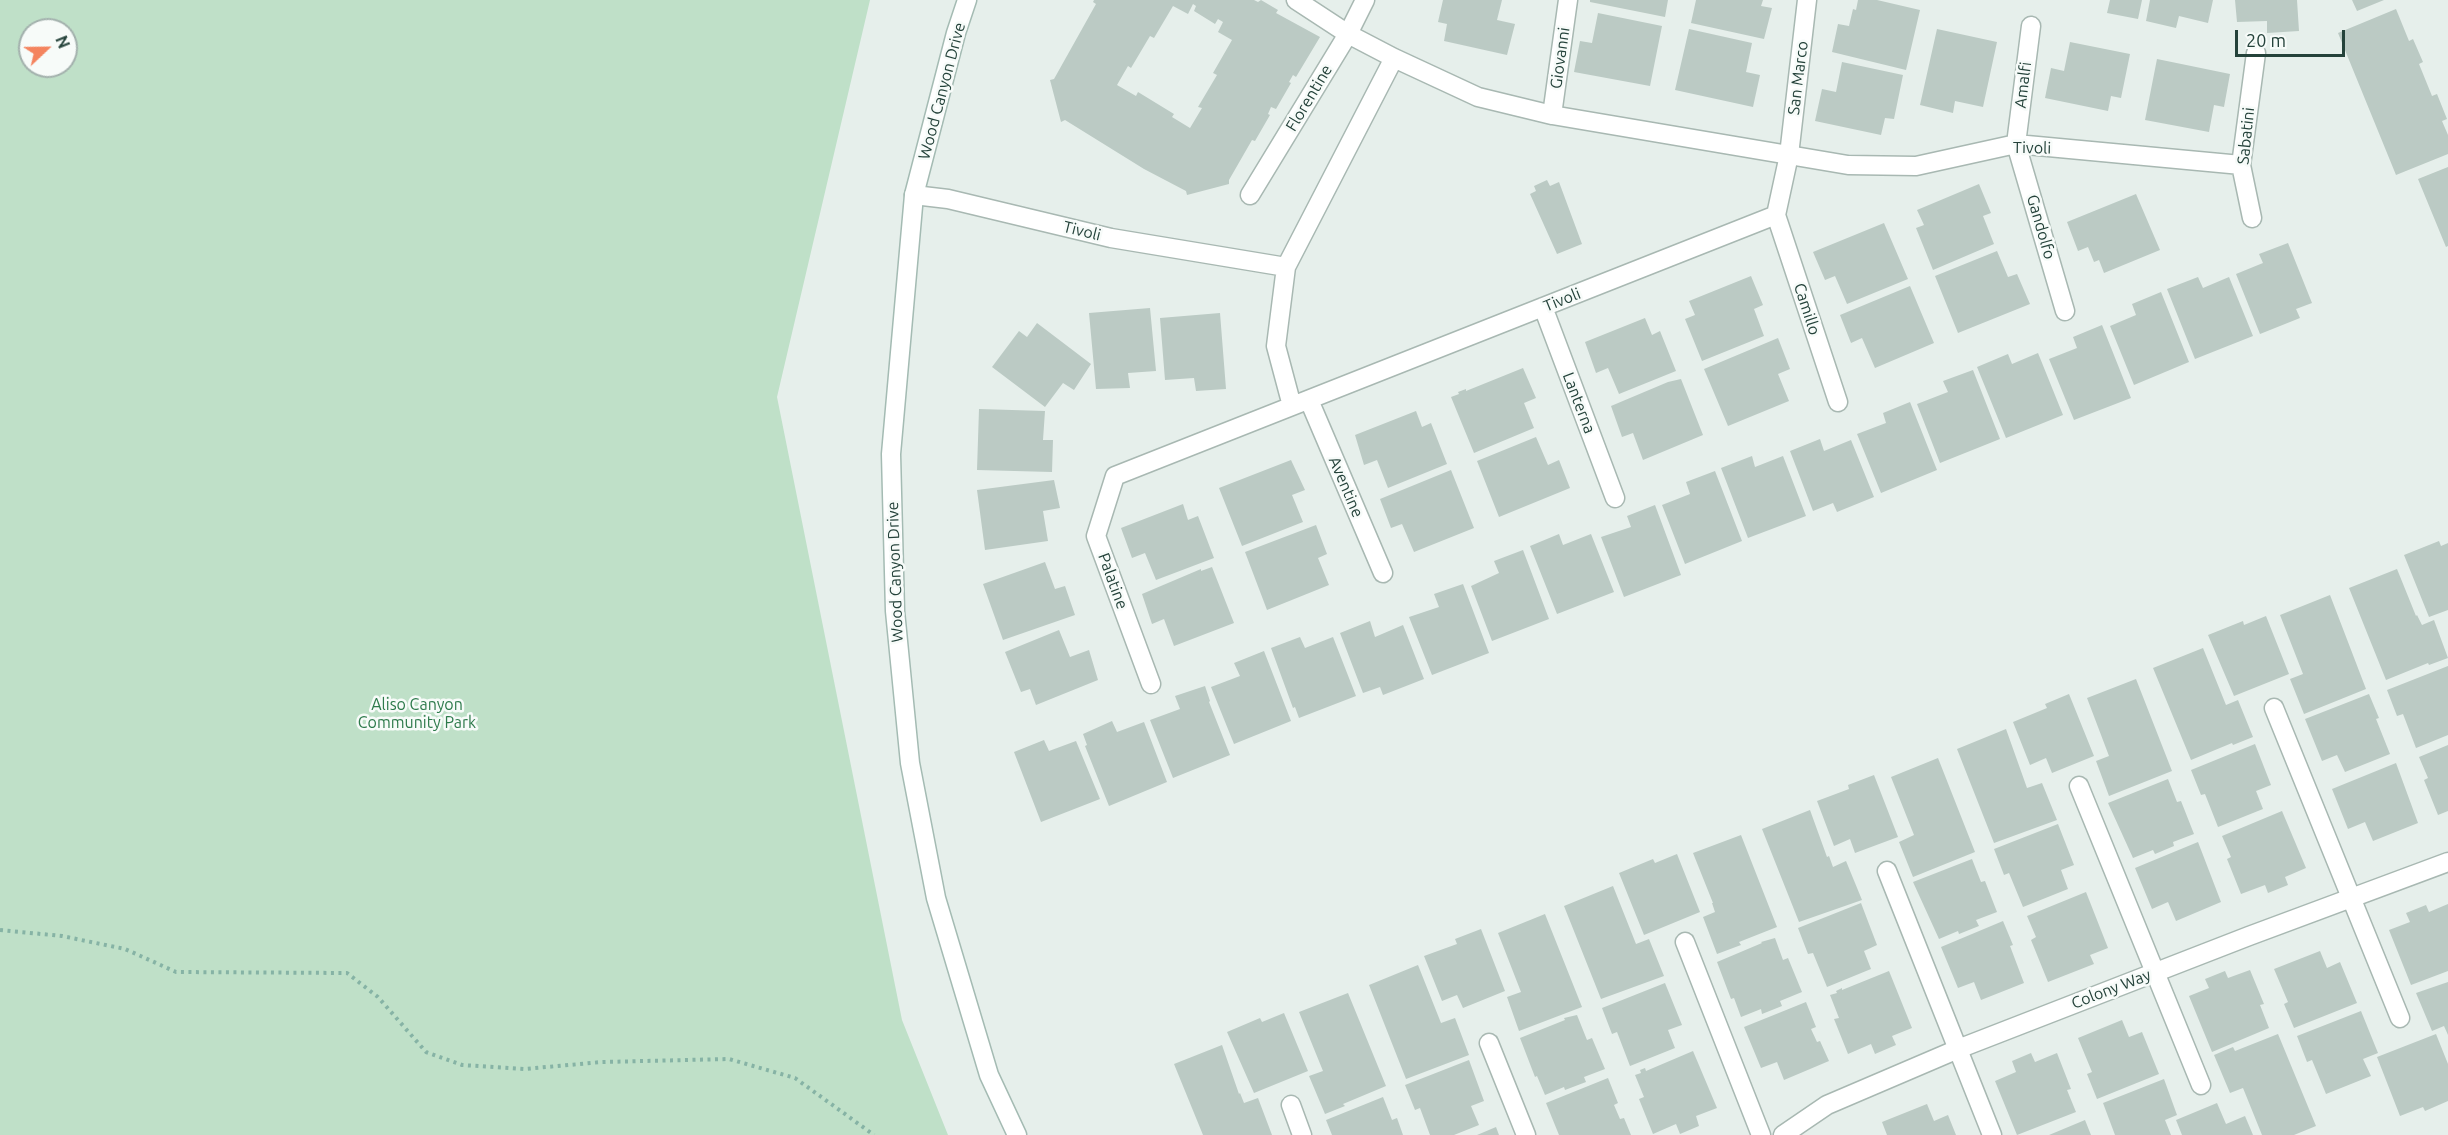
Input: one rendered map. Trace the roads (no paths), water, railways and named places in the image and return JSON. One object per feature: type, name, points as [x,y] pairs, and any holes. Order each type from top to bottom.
[{"type":"street","name":"Wood Canyon Drive","points":[[967,0],[956,33],[914,195],[891,454],[895,611],[910,763],[936,897],[988,1075],[1017,1135]]},
{"type":"street","name":"Tivoli","points":[[1296,0],[1348,34],[1478,97],[1552,115],[1848,165],[1916,166],[2016,144],[2241,165]]},
{"type":"street","name":"Florentine","points":[[1250,195],[1348,34],[1365,0]]},
{"type":"street","name":"Giovanni","points":[[1552,115],[1568,0]]},
{"type":"street","name":"San Marco","points":[[1789,155],[1807,0]]},
{"type":"street","name":"Amalfi","points":[[2016,144],[2031,26]]},
{"type":"street","name":"Sabatini","points":[[2252,218],[2241,165],[2256,53]]},
{"type":"street","points":[[1300,403],[1276,346],[1286,267],[1394,58]]},
{"type":"street","name":"Gandolfo","points":[[2016,144],[2065,311]]},
{"type":"street","points":[[1776,215],[1789,155]]},
{"type":"street","name":"Tivoli","points":[[914,195],[948,199],[1111,238],[1286,267]]},
{"type":"street","name":"Tivoli","points":[[1115,476],[1776,215]]},
{"type":"street","name":"Camillo","points":[[1776,215],[1838,402]]},
{"type":"street","name":"Lanterna","points":[[1543,307],[1615,498]]},
{"type":"street","name":"Aventine","points":[[1300,403],[1383,573]]},
{"type":"street","name":"Palatine","points":[[1115,476],[1096,536],[1151,684]]},
{"type":"street","points":[[2274,708],[2400,1018]]},
{"type":"street","points":[[2079,786],[2201,1085]]},
{"type":"street","name":"Colony Way","points":[[1784,1135],[1827,1105],[1958,1049],[2154,972],[2448,862]]},
{"type":"street","points":[[1887,871],[1992,1135]]},
{"type":"street","points":[[1685,942],[1761,1135]]},
{"type":"street","points":[[1490,1043],[1526,1135]]},
{"type":"street","points":[[1291,1105],[1302,1135]]},
{"type":"park label","name":"Aliso Canyon Community Park","points":[[417,714]]}]
